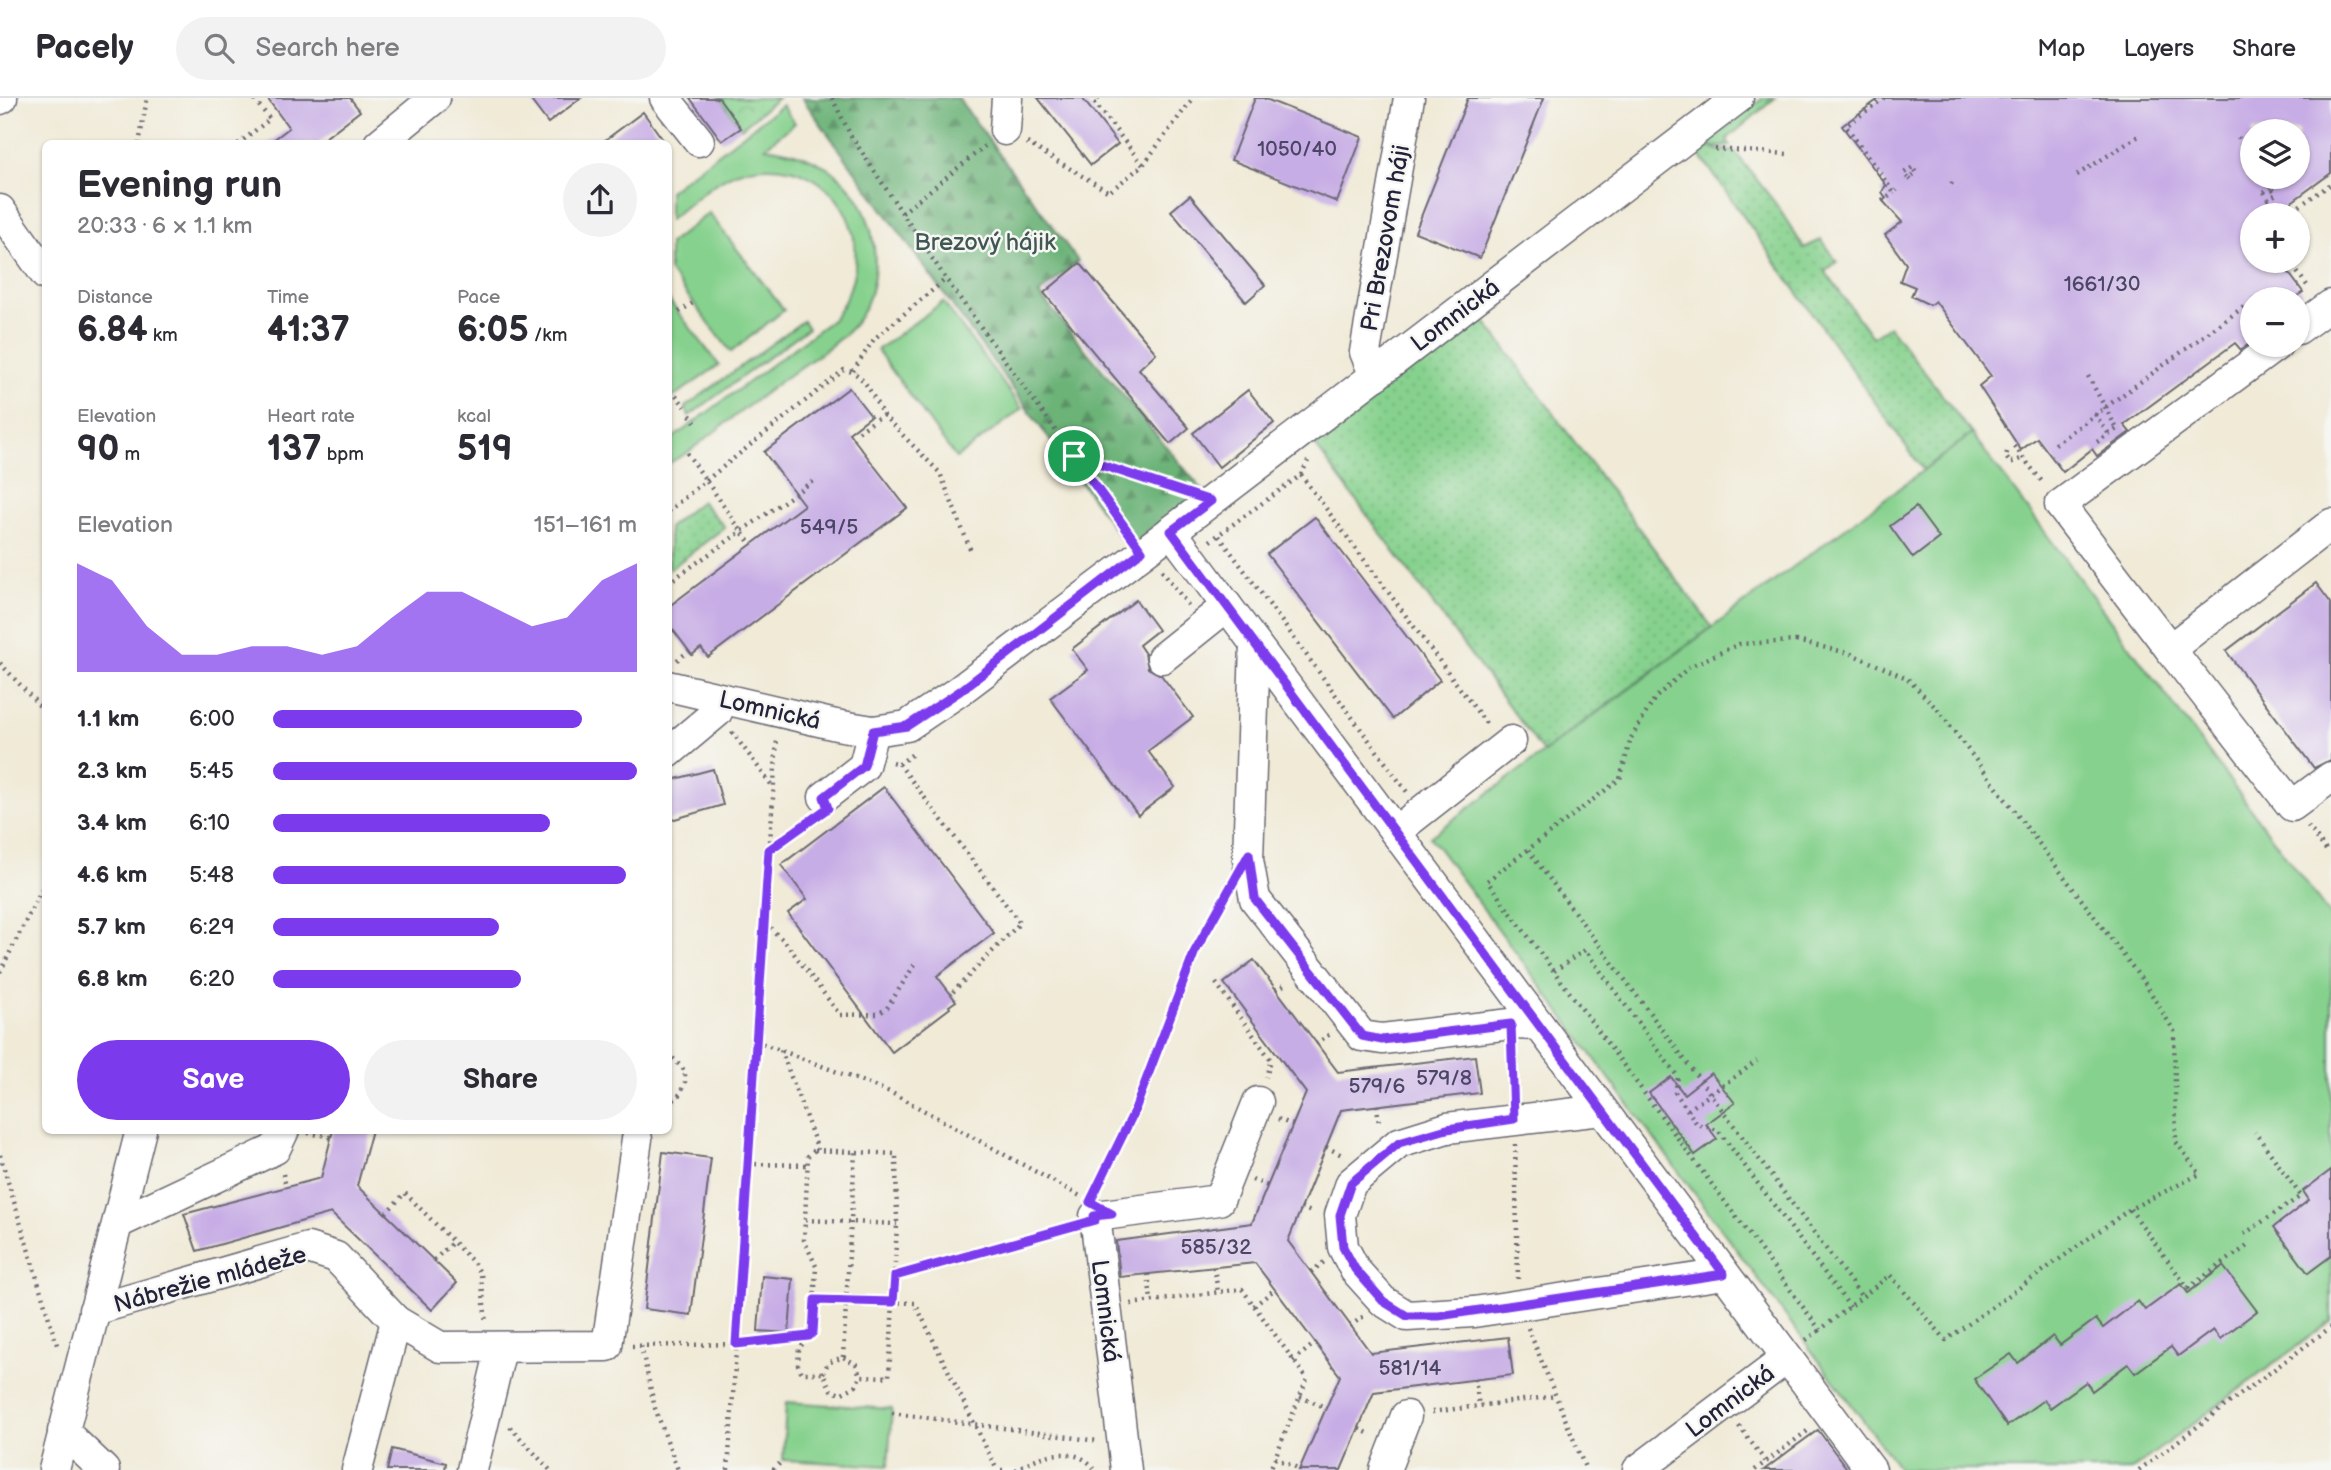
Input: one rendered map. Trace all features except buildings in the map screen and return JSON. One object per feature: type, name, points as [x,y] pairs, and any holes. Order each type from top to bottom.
[{"type":"street","points":[[384,140],[435,98]]},
{"type":"street","points":[[665,98],[699,141]]},
{"type":"street","points":[[1004,130],[1007,98]]},
{"type":"street","name":"Pri Brezovom háji","points":[[1375,376],[1366,352],[1409,98]]},
{"type":"street","name":"Lomnická","points":[[672,673],[720,705],[873,731],[907,726],[960,691],[1738,98]]},
{"type":"street","points":[[0,209],[42,269]]},
{"type":"street","points":[[2310,320],[2331,305]]},
{"type":"street","points":[[2261,357],[2060,505],[2292,806],[2331,777]]},
{"type":"street","points":[[2170,649],[2331,524]]},
{"type":"street","name":"Lomnická","points":[[1171,531],[1395,832],[1525,1024],[1602,1110],[1724,1274],[1793,1351],[1871,1470]]},
{"type":"street","points":[[1162,658],[1227,606]]},
{"type":"street","points":[[1255,644],[1248,860],[1255,899],[1362,1036],[1382,1040],[1525,1024]]},
{"type":"street","points":[[672,749],[720,705]]},
{"type":"street","points":[[824,797],[864,766],[873,731]]},
{"type":"street","points":[[1395,832],[1502,736]]},
{"type":"street","points":[[1099,1212],[1219,1200],[1258,1102]]},
{"type":"street","points":[[1602,1110],[1447,1129],[1399,1143],[1351,1183],[1340,1215],[1343,1247],[1355,1269],[1383,1301],[1407,1316],[1462,1314],[1724,1274]]},
{"type":"street","name":"Nábrežie mládeže","points":[[54,1470],[140,1134]]},
{"type":"street","points":[[118,1223],[275,1149],[282,1134]]},
{"type":"street","points":[[607,1346],[637,1139]]},
{"type":"street","name":"Lomnická","points":[[1099,1212],[1105,1307],[1125,1457]]},
{"type":"street","name":"Nábrežie mládeže","points":[[94,1310],[308,1248],[336,1257],[396,1321],[440,1347],[607,1346]]},
{"type":"street","points":[[357,1470],[396,1321]]},
{"type":"street","points":[[472,1470],[488,1404],[494,1348]]},
{"type":"street","name":"Lomnická","points":[[1639,1470],[1793,1351]]},
{"type":"street","points":[[1385,1470],[1406,1416]]},
{"type":"street","points":[[62,1431],[104,1470]]},
{"type":"path","points":[[140,140],[147,98]]},
{"type":"path","points":[[243,140],[270,119],[253,98]]},
{"type":"path","points":[[832,98],[851,136],[946,279],[1142,551]]},
{"type":"path","points":[[1100,98],[1094,102],[1143,165]]},
{"type":"path","points":[[902,213],[1004,130],[1109,192],[1143,165],[1192,98]]},
{"type":"path","points":[[1882,201],[1895,192],[1846,127],[1884,98]]},
{"type":"path","points":[[2077,175],[2143,134]]},
{"type":"path","points":[[1690,135],[1709,149],[1787,154]]},
{"type":"path","points":[[2307,203],[2317,192],[2331,184]]},
{"type":"path","points":[[2313,186],[2317,192]]},
{"type":"path","points":[[2269,189],[2264,192],[2269,199],[2276,194],[2273,189]]},
{"type":"path","points":[[853,371],[874,339],[946,279]]},
{"type":"path","points":[[679,312],[693,303]]},
{"type":"path","points":[[2055,444],[2240,310]]},
{"type":"path","points":[[672,508],[844,370],[853,371],[861,377],[883,415],[940,473],[971,551]]},
{"type":"path","points":[[2088,376],[2117,429],[2097,442]]},
{"type":"path","points":[[676,395],[685,407]]},
{"type":"path","points":[[690,415],[695,422]]},
{"type":"path","points":[[858,432],[883,415]]},
{"type":"path","points":[[2014,446],[2060,505]]},
{"type":"path","points":[[2007,452],[2006,457],[2010,463],[2023,458]]},
{"type":"path","points":[[687,453],[751,545]]},
{"type":"path","points":[[1074,456],[1211,501]]},
{"type":"path","points":[[1410,797],[1219,536],[1301,475],[1502,736]]},
{"type":"path","points":[[672,580],[813,481]]},
{"type":"path","points":[[1793,1351],[1850,1307],[1890,1275],[1946,1340],[2130,1209],[2200,1174],[2176,1142],[2174,1031],[2146,985],[1947,720],[1907,678],[1849,653],[1796,641],[1739,644],[1689,667],[1654,698],[1631,738],[1620,779],[1487,881],[1820,1330]]},
{"type":"path","points":[[672,673],[689,651]]},
{"type":"path","points":[[0,663],[42,709]]},
{"type":"path","points":[[720,705],[774,788]]},
{"type":"path","points":[[728,1470],[778,713]]},
{"type":"path","points":[[899,764],[1020,923],[951,994]]},
{"type":"path","points":[[769,850],[828,808],[824,797]]},
{"type":"path","points":[[2292,806],[2329,854]]},
{"type":"path","points":[[1528,850],[1862,1297]]},
{"type":"path","points":[[0,972],[42,889]]},
{"type":"path","points":[[1099,1212],[1195,951],[1228,890]]},
{"type":"path","points":[[764,923],[786,943],[840,1015],[878,1014],[887,1008],[915,964]]},
{"type":"path","points":[[1554,971],[1585,950],[1678,1077],[1675,1092],[1698,1124],[1718,1130],[1850,1307]]},
{"type":"path","points":[[1216,983],[1271,1060],[1258,1102]]},
{"type":"path","points":[[1525,1024],[1514,1119],[1519,1305],[1586,1470]]},
{"type":"path","points":[[756,1041],[890,1092],[1099,1212]]},
{"type":"path","points":[[781,1050],[818,1150]]},
{"type":"path","points":[[672,1057],[685,1071],[685,1082],[672,1100]]},
{"type":"path","points":[[1688,1110],[1757,1061]]},
{"type":"path","points":[[2244,1234],[2301,1196],[2255,1132]]},
{"type":"path","points":[[316,1134],[331,1137]]},
{"type":"path","points":[[823,1373],[802,1373],[798,1365],[799,1348],[813,1332],[815,1300],[816,1266],[804,1240],[808,1156],[818,1150],[896,1154],[897,1224],[889,1377],[860,1376]]},
{"type":"path","points":[[843,1357],[855,1152]]},
{"type":"path","points":[[0,1155],[59,1350]]},
{"type":"path","points":[[748,1164],[808,1165]]},
{"type":"path","points":[[386,1213],[405,1193],[481,1274],[494,1348]]},
{"type":"path","points":[[2130,1209],[2188,1288],[2250,1244]]},
{"type":"path","points":[[895,1276],[1099,1212]]},
{"type":"path","points":[[805,1220],[897,1224]]},
{"type":"path","points":[[434,1260],[453,1242]]},
{"type":"path","points":[[1214,1267],[1218,1292]]},
{"type":"path","points":[[1148,1275],[1151,1300]]},
{"type":"path","points":[[1105,1307],[1242,1289],[1307,1379],[1270,1470]]},
{"type":"path","points":[[1254,1306],[1275,1289]]},
{"type":"path","points":[[815,1300],[915,1303],[1001,1470]]},
{"type":"path","points":[[2139,1470],[2331,1327]]},
{"type":"path","points":[[607,1346],[736,1344],[809,1336]]},
{"type":"path","points":[[1293,1361],[1315,1342]]},
{"type":"path","points":[[641,1346],[655,1408],[678,1470]]},
{"type":"path","points":[[823,1373],[828,1363],[843,1357]]},
{"type":"path","points":[[823,1373],[831,1390],[839,1394],[856,1386],[860,1376],[856,1364],[843,1357]]},
{"type":"path","points":[[1475,1379],[1479,1406]]},
{"type":"path","points":[[1300,1396],[1327,1408]]},
{"type":"path","points":[[1406,1416],[1556,1396]]},
{"type":"path","points":[[488,1404],[550,1470]]},
{"type":"path","points":[[1723,1406],[1766,1462]]},
{"type":"path","points":[[891,1413],[976,1426],[1125,1457]]},
{"type":"path","points":[[1755,1470],[1820,1422]]},
{"type":"path","points":[[1016,1470],[1030,1461],[1060,1454],[1076,1455],[1089,1462],[1095,1470]]},
{"type":"path","points":[[1275,1458],[1300,1469]]},
{"type":"path","points":[[773,1470],[783,1460]]},
{"type":"green space","points":[[719,98],[778,98],[741,128]]},
{"type":"green space","name":"Brezový hájik","points":[[802,98],[958,98],[1078,261],[1039,294],[1204,492],[1129,549]]},
{"type":"green space","points":[[1763,98],[1775,98],[1727,139],[1730,146],[1714,147],[1706,144]]},
{"type":"green space","points":[[782,105],[795,123],[765,147],[807,157],[832,171],[853,191],[868,219],[874,269],[867,302],[860,317],[849,330],[687,453],[672,461],[672,439],[833,319],[848,293],[855,266],[854,240],[847,215],[832,194],[812,178],[786,169],[755,168],[743,171],[709,188],[672,218],[672,189]]},
{"type":"green space","points":[[1702,147],[1735,152],[1776,204],[1804,248],[1821,240],[1837,262],[1825,271],[1872,337],[1889,326],[1972,434],[1923,470],[1697,151]]},
{"type":"green space","points":[[709,213],[784,310],[731,352],[672,275],[672,242]]},
{"type":"green space","points":[[943,302],[1022,409],[956,458],[877,350]]},
{"type":"green space","points":[[672,304],[719,365],[672,398]]},
{"type":"green space","points":[[1481,316],[1712,627],[1543,752],[1312,441]]},
{"type":"green space","points":[[803,321],[808,328],[689,416],[685,407]]},
{"type":"green space","points":[[1972,434],[2331,917],[2331,1321],[2131,1470],[1900,1470],[1430,837]]},
{"type":"green space","points":[[701,501],[725,527],[672,568],[672,525]]},
{"type":"green space","points":[[786,1402],[892,1409],[888,1466],[783,1460]]},
{"type":"route","points":[[1074,456],[1211,501],[1171,531],[1724,1274],[1439,1316],[1407,1316],[1383,1301],[1368,1287],[1343,1247],[1340,1215],[1351,1183],[1399,1143],[1447,1129],[1514,1119],[1511,1024],[1382,1040],[1362,1036],[1255,899],[1249,854],[1195,951],[1134,1112],[1090,1202],[1112,1214],[1094,1216],[1095,1220],[895,1276],[893,1302],[815,1300],[813,1332],[809,1336],[736,1344],[769,850],[828,808],[824,797],[864,766],[873,731],[907,726],[960,691],[1142,551],[1074,456]]}]
